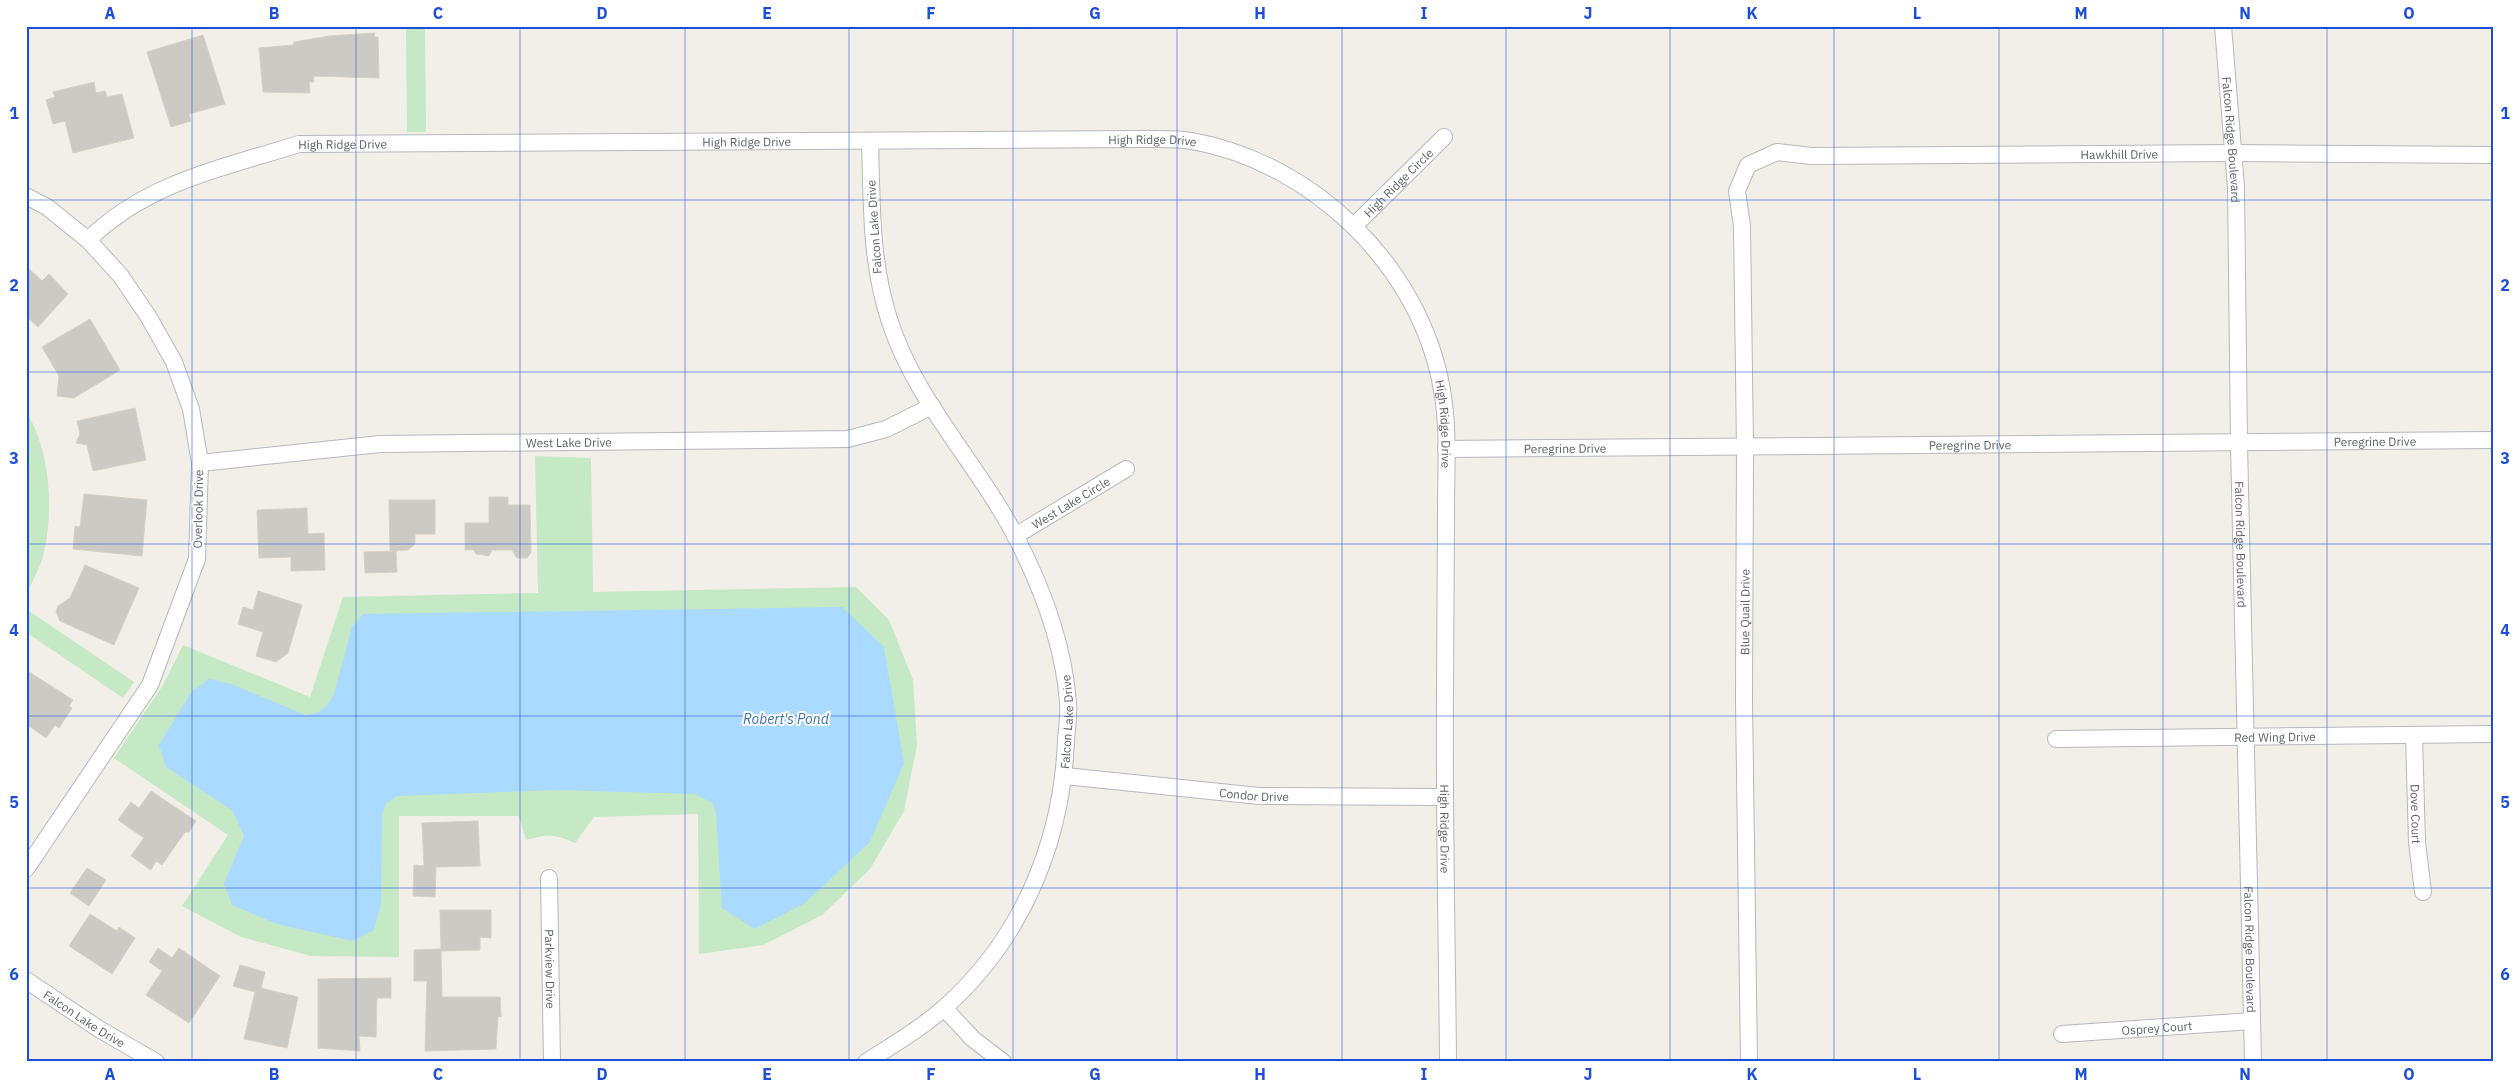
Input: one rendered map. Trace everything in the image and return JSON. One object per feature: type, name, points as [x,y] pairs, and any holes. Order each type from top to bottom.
[{"type":"street","name":"Falcon Ridge Boulevard","points":[[2223,26],[2234,153],[2253,1062]]},
{"type":"street","name":"High Ridge Circle","points":[[1354,226],[1444,137]]},
{"type":"street","name":"High Ridge Drive","points":[[88,240],[121,212],[171,184],[299,144],[1142,138],[1190,141],[1233,152],[1274,168],[1314,193],[1354,226],[1386,262],[1411,300],[1432,348],[1442,391],[1446,449],[1444,797],[1448,1062]]},
{"type":"street","name":"Falcon Lake Drive","points":[[866,1062],[904,1039],[944,1008],[977,975],[1010,932],[1032,890],[1049,849],[1065,776],[1068,703],[1058,642],[1042,591],[1015,536],[932,406],[904,358],[890,324],[876,275],[872,234],[870,141]]},
{"type":"street","name":"Hawkhill Drive","points":[[1748,165],[1777,152],[1811,156],[2234,153],[2493,155]]},
{"type":"street","name":"Blue Quail Drive","points":[[1748,165],[1737,192],[1742,226],[1745,448],[1744,702],[1749,1062]]},
{"type":"street","name":"Overlook Drive","points":[[26,196],[46,207],[88,240],[120,275],[148,316],[174,362],[191,409],[200,463],[197,559],[150,685],[26,869]]},
{"type":"street","name":"West Lake Drive","points":[[200,463],[380,444],[848,439],[886,428],[932,406]]},
{"type":"street","name":"Peregrine Drive","points":[[1446,449],[2239,444],[2493,440]]},
{"type":"street","name":"West Lake Circle","points":[[1015,536],[1126,469]]},
{"type":"street","name":"Red Wing Drive","points":[[2056,738],[2493,734]]},
{"type":"street","name":"Dove Court","points":[[2414,735],[2417,842],[2423,892]]},
{"type":"street","name":"Condor Drive","points":[[1065,776],[1259,796],[1444,797]]},
{"type":"street","name":"Parkview Drive","points":[[549,878],[552,1062]]},
{"type":"street","name":"Falcon Lake Drive","points":[[26,980],[147,1060]]},
{"type":"street","points":[[944,1008],[973,1039],[1003,1062]]},
{"type":"street","name":"Osprey Court","points":[[2062,1034],[2252,1021]]},
{"type":"green space","points":[[406,26],[425,26],[426,132],[407,132]]},
{"type":"green space","points":[[26,411],[34,426],[45,461],[48,480],[49,517],[43,558],[26,595]]},
{"type":"green space","points":[[535,456],[591,458],[593,592],[856,587],[889,620],[913,680],[917,745],[904,811],[870,869],[822,915],[763,945],[699,954],[698,814],[594,817],[575,843],[551,836],[526,840],[519,816],[399,816],[399,957],[311,956],[241,937],[182,906],[228,835],[114,758],[163,685],[183,645],[310,697],[343,597],[538,593]]},
{"type":"green space","points":[[26,609],[134,682],[123,698],[26,632]]},
{"type":"water","name":"Robert's Pond","points":[[842,607],[884,647],[904,763],[870,842],[805,903],[755,929],[722,908],[716,812],[712,803],[695,794],[556,790],[397,796],[386,804],[382,814],[381,902],[374,930],[353,941],[277,924],[232,905],[224,884],[244,836],[232,810],[166,767],[159,745],[192,691],[209,679],[231,684],[305,715],[317,713],[326,707],[334,694],[352,627],[363,614]]},
{"type":"building","points":[[375,33],[374,37],[378,37],[379,78],[313,76],[314,82],[309,82],[310,93],[263,92],[259,48],[293,45],[294,42],[329,36]]},
{"type":"building","points":[[203,35],[225,104],[189,114],[191,121],[171,127],[147,52]]},
{"type":"building","points":[[94,82],[96,93],[105,91],[107,97],[122,94],[134,138],[73,153],[65,121],[53,124],[46,100],[55,97],[53,92]]},
{"type":"building","points":[[26,266],[42,281],[49,274],[68,294],[38,327],[26,316]]},
{"type":"building","points":[[90,319],[120,370],[74,398],[57,396],[59,376],[42,347]]},
{"type":"building","points":[[135,408],[146,460],[93,471],[87,445],[76,443],[80,434],[77,421]]},
{"type":"building","points":[[84,494],[147,500],[142,556],[73,549],[75,526],[80,527]]},
{"type":"building","points":[[489,497],[508,497],[508,505],[530,505],[531,553],[527,558],[517,558],[512,550],[492,550],[489,556],[476,554],[474,550],[465,550],[465,523],[489,523]]},
{"type":"building","points":[[389,500],[435,500],[435,534],[415,534],[415,544],[408,550],[390,551]]},
{"type":"building","points":[[307,508],[308,534],[324,533],[325,570],[291,571],[291,557],[259,558],[257,510]]},
{"type":"building","points":[[396,551],[397,572],[365,573],[364,552]]},
{"type":"building","points":[[85,565],[139,588],[114,645],[60,621],[56,612],[58,606],[70,598]]},
{"type":"building","points":[[258,591],[302,605],[288,653],[276,662],[256,656],[263,632],[238,624],[243,607],[253,610]]},
{"type":"building","points":[[26,670],[73,700],[69,706],[72,708],[59,728],[55,725],[46,738],[26,724]]},
{"type":"building","points":[[151,791],[196,821],[189,832],[185,832],[162,865],[156,861],[151,870],[131,856],[144,838],[118,820],[131,802],[139,808]]},
{"type":"building","points":[[478,821],[480,866],[436,867],[435,897],[413,896],[414,865],[424,866],[422,823]]},
{"type":"building","points":[[87,868],[106,880],[89,906],[70,893]]},
{"type":"building","points":[[440,910],[491,910],[491,938],[480,937],[480,950],[441,951],[442,997],[500,997],[501,1017],[498,1016],[496,1049],[425,1051],[427,981],[414,981],[414,950],[441,949]]},
{"type":"building","points":[[90,914],[117,931],[119,927],[135,938],[112,974],[69,946]]},
{"type":"building","points":[[158,948],[172,958],[179,948],[220,976],[189,1023],[146,995],[162,971],[149,962]]},
{"type":"building","points":[[240,965],[265,972],[261,988],[298,997],[287,1048],[244,1039],[255,992],[233,986]]},
{"type":"building","points":[[391,978],[391,998],[377,998],[376,1037],[359,1036],[360,1051],[318,1048],[318,979]]}]
